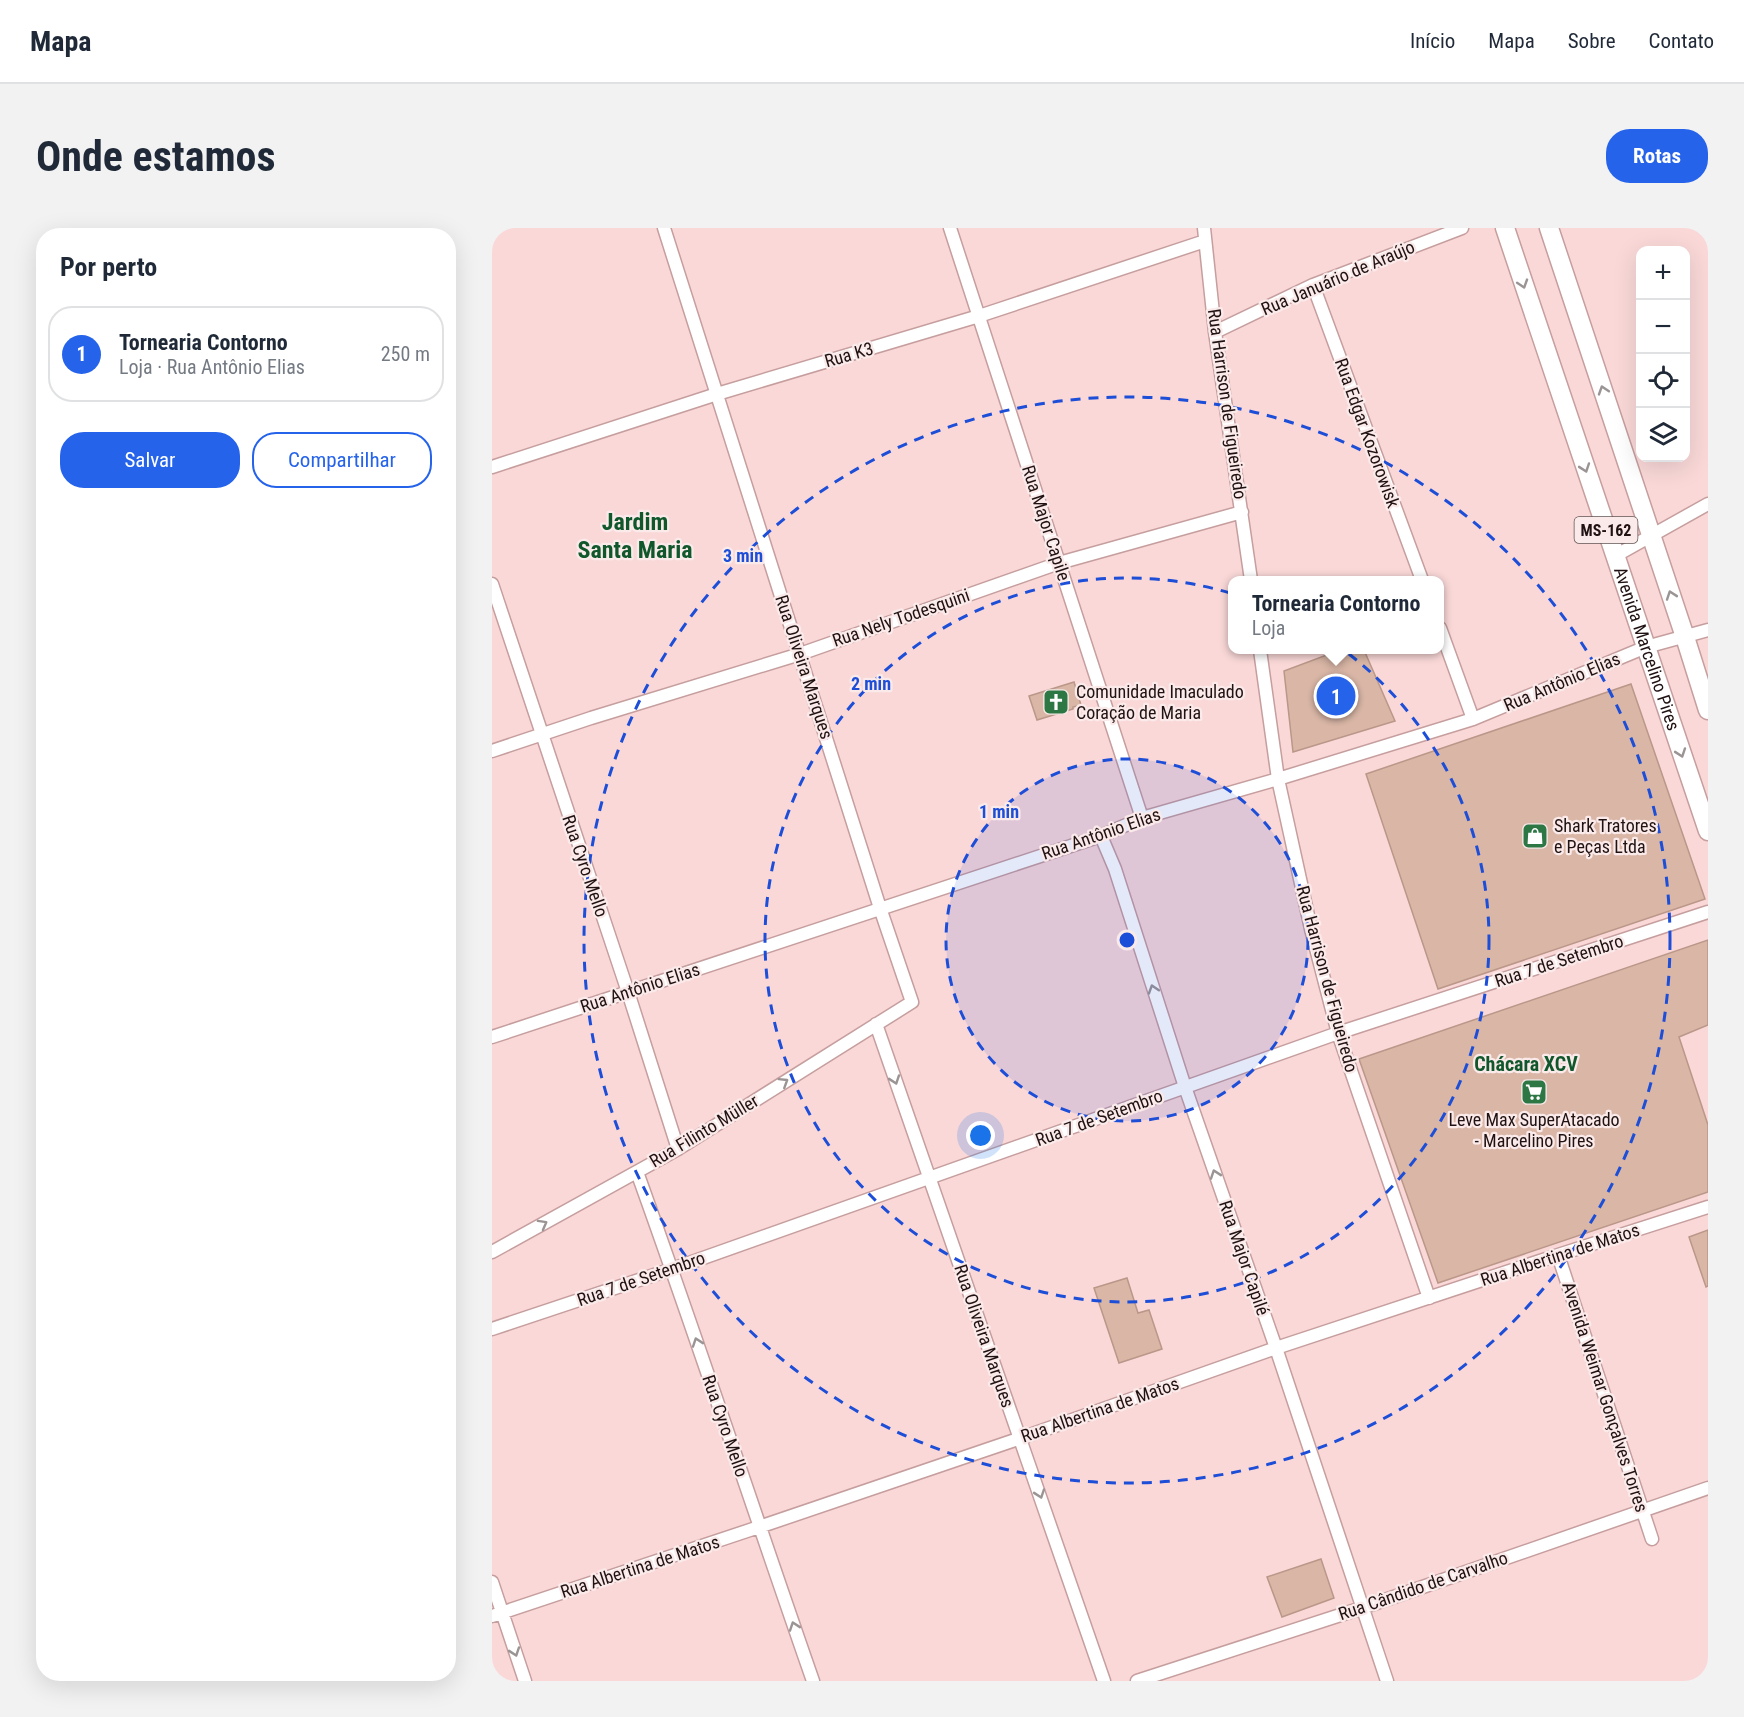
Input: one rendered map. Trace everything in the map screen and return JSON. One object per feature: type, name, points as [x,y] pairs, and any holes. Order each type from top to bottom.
[{"type":"main road","name":"Avenida Marcelino Pires","points":[[1505,228],[1708,831]]},
{"type":"main road","name":"MS-162","points":[[1549,228],[1708,710]]},
{"type":"street","name":"Rua Oliveira Marques","points":[[664,228],[912,1002]]},
{"type":"street","name":"Rua Major Capile","points":[[950,228],[1142,818]]},
{"type":"street","name":"Rua Januário de Araújo","points":[[1215,332],[1313,285],[1462,228]]},
{"type":"street","name":"Rua K3","points":[[492,467],[717,394],[979,316],[1205,234]]},
{"type":"street","name":"Rua Harrison de Figueiredo","points":[[1205,234],[1215,332],[1250,576]]},
{"type":"street","name":"Rua Edgar Kozorowisk","points":[[1313,285],[1421,576]]},
{"type":"street","points":[[1615,556],[1708,504]]},
{"type":"street","name":"Rua Nely Todesquini","points":[[492,751],[800,654],[1059,563],[1242,512]]},
{"type":"street","name":"Rua Cyro Mello","points":[[492,584],[678,1149]]},
{"type":"street","name":"Rua Antônio Elias","points":[[492,1037],[1101,836],[1142,818],[1473,719],[1646,647],[1708,630]]},
{"type":"street","points":[[1444,639],[1473,719]]},
{"type":"street","name":"Rua Harrison de Figueiredo","points":[[1261,654],[1278,779],[1311,929],[1338,1033],[1429,1299]]},
{"type":"street","name":"Rua Major Capilé","points":[[1101,836],[1115,869],[1185,1087],[1387,1681]]},
{"type":"street","name":"Rua 7 de Setembro","points":[[492,1329],[672,1269],[1338,1033],[1708,912]]},
{"type":"street","name":"Rua Filinto Müller","points":[[492,1252],[678,1149],[912,1002]]},
{"type":"street","name":"Rua Oliveira Marques","points":[[876,1024],[1104,1681]]},
{"type":"street","name":"Rua Cyro Mello","points":[[637,1172],[813,1681]]},
{"type":"street","name":"Rua Albertina de Matos","points":[[497,1614],[1020,1438],[1275,1348],[1708,1207]]},
{"type":"street","name":"Avenida Weimar Gonçalves Torres","points":[[1558,1255],[1652,1539]]},
{"type":"street","name":"Rua Cândido de Carvalho","points":[[1137,1681],[1362,1608],[1708,1488]]},
{"type":"street","points":[[492,1582],[497,1614],[525,1681]]},
{"type":"building","points":[[1329,654],[1366,654],[1395,721],[1293,752],[1284,671]]},
{"type":"building","name":"Comunidade Imaculado Coração de Maria","points":[[1074,682],[1081,705],[1037,720],[1029,696]]},
{"type":"building","name":"Shark Tratores e Peças Ltda","points":[[1631,684],[1705,899],[1438,989],[1366,774]]},
{"type":"building","name":"Leve Max SuperAtacado - Marcelino Pires","points":[[1708,940],[1708,1025],[1679,1037],[1708,1125],[1708,1192],[1438,1283],[1359,1059]]},
{"type":"building","points":[[1708,1230],[1708,1286],[1706,1287],[1689,1237]]},
{"type":"building","points":[[1127,1278],[1138,1313],[1149,1310],[1162,1349],[1119,1363],[1094,1288]]},
{"type":"building","points":[[1321,1559],[1334,1598],[1282,1617],[1267,1577]]},
{"type":"place","name":"Tornearia Contorno","points":[[1336,696]]},
{"type":"place","name":"Comunidade Imaculado Coração de Maria","points":[[1056,702]]},
{"type":"place","name":"Shark Tratores e Peças Ltda","points":[[1535,836]]},
{"type":"place","name":"Leve Max SuperAtacado - Marcelino Pires","points":[[1534,1092]]},
{"type":"district","name":"Jardim Santa Maria","points":[[635,536]]},
{"type":"district","name":"Chácara XCV","points":[[1526,1064]]}]
